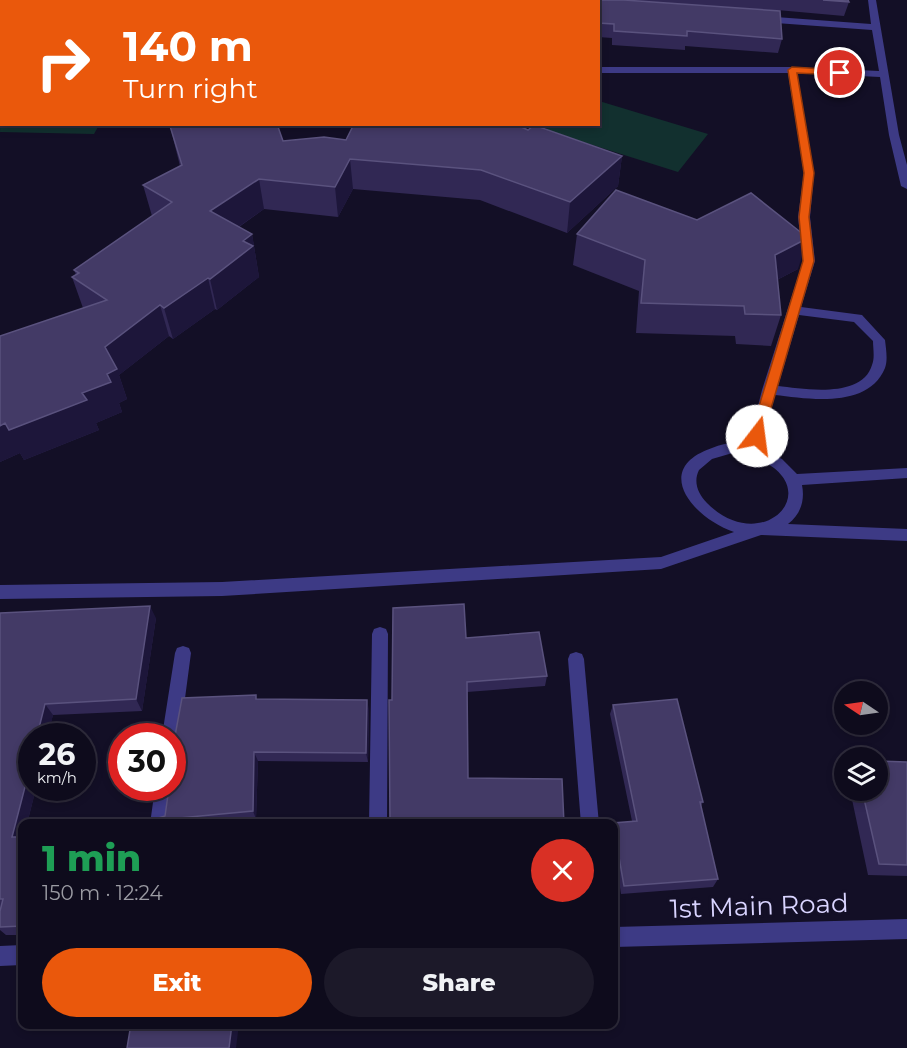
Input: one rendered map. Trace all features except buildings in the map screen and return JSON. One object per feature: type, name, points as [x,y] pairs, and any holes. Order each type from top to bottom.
[{"type":"street","points":[[872,0],[894,135],[907,186]]},
{"type":"street","points":[[749,18],[876,27]]},
{"type":"street","points":[[600,70],[792,70],[884,74]]},
{"type":"street","points":[[754,450],[769,390],[809,261],[804,217],[809,173],[792,70]]},
{"type":"street","points":[[769,390],[837,395],[864,384],[879,367],[879,340],[858,318],[813,311],[794,311]]},
{"type":"street","points":[[0,592],[222,589],[660,563],[708,547],[761,529],[776,524],[788,516],[796,499],[796,492],[784,467],[754,450],[736,447],[719,449],[705,455],[694,464],[689,476],[690,490],[697,504],[710,516],[726,524],[743,528],[761,529],[907,536]]},
{"type":"street","points":[[792,480],[907,473]]},
{"type":"street","points":[[378,819],[380,634]]},
{"type":"street","points":[[173,723],[183,653]]},
{"type":"street","points":[[576,659],[590,819]]},
{"type":"street","points":[[160,819],[162,801]]},
{"type":"street","name":"1st Main Road","points":[[618,937],[907,929]]},
{"type":"street","points":[[0,956],[18,955]]},
{"type":"green space","points":[[600,101],[708,134],[678,172],[545,130],[549,126],[600,126]]},
{"type":"green space","points":[[0,126],[98,126],[94,134],[0,132]]},
{"type":"route","points":[[757,436],[809,261],[804,217],[809,173],[792,70],[840,73]]}]
